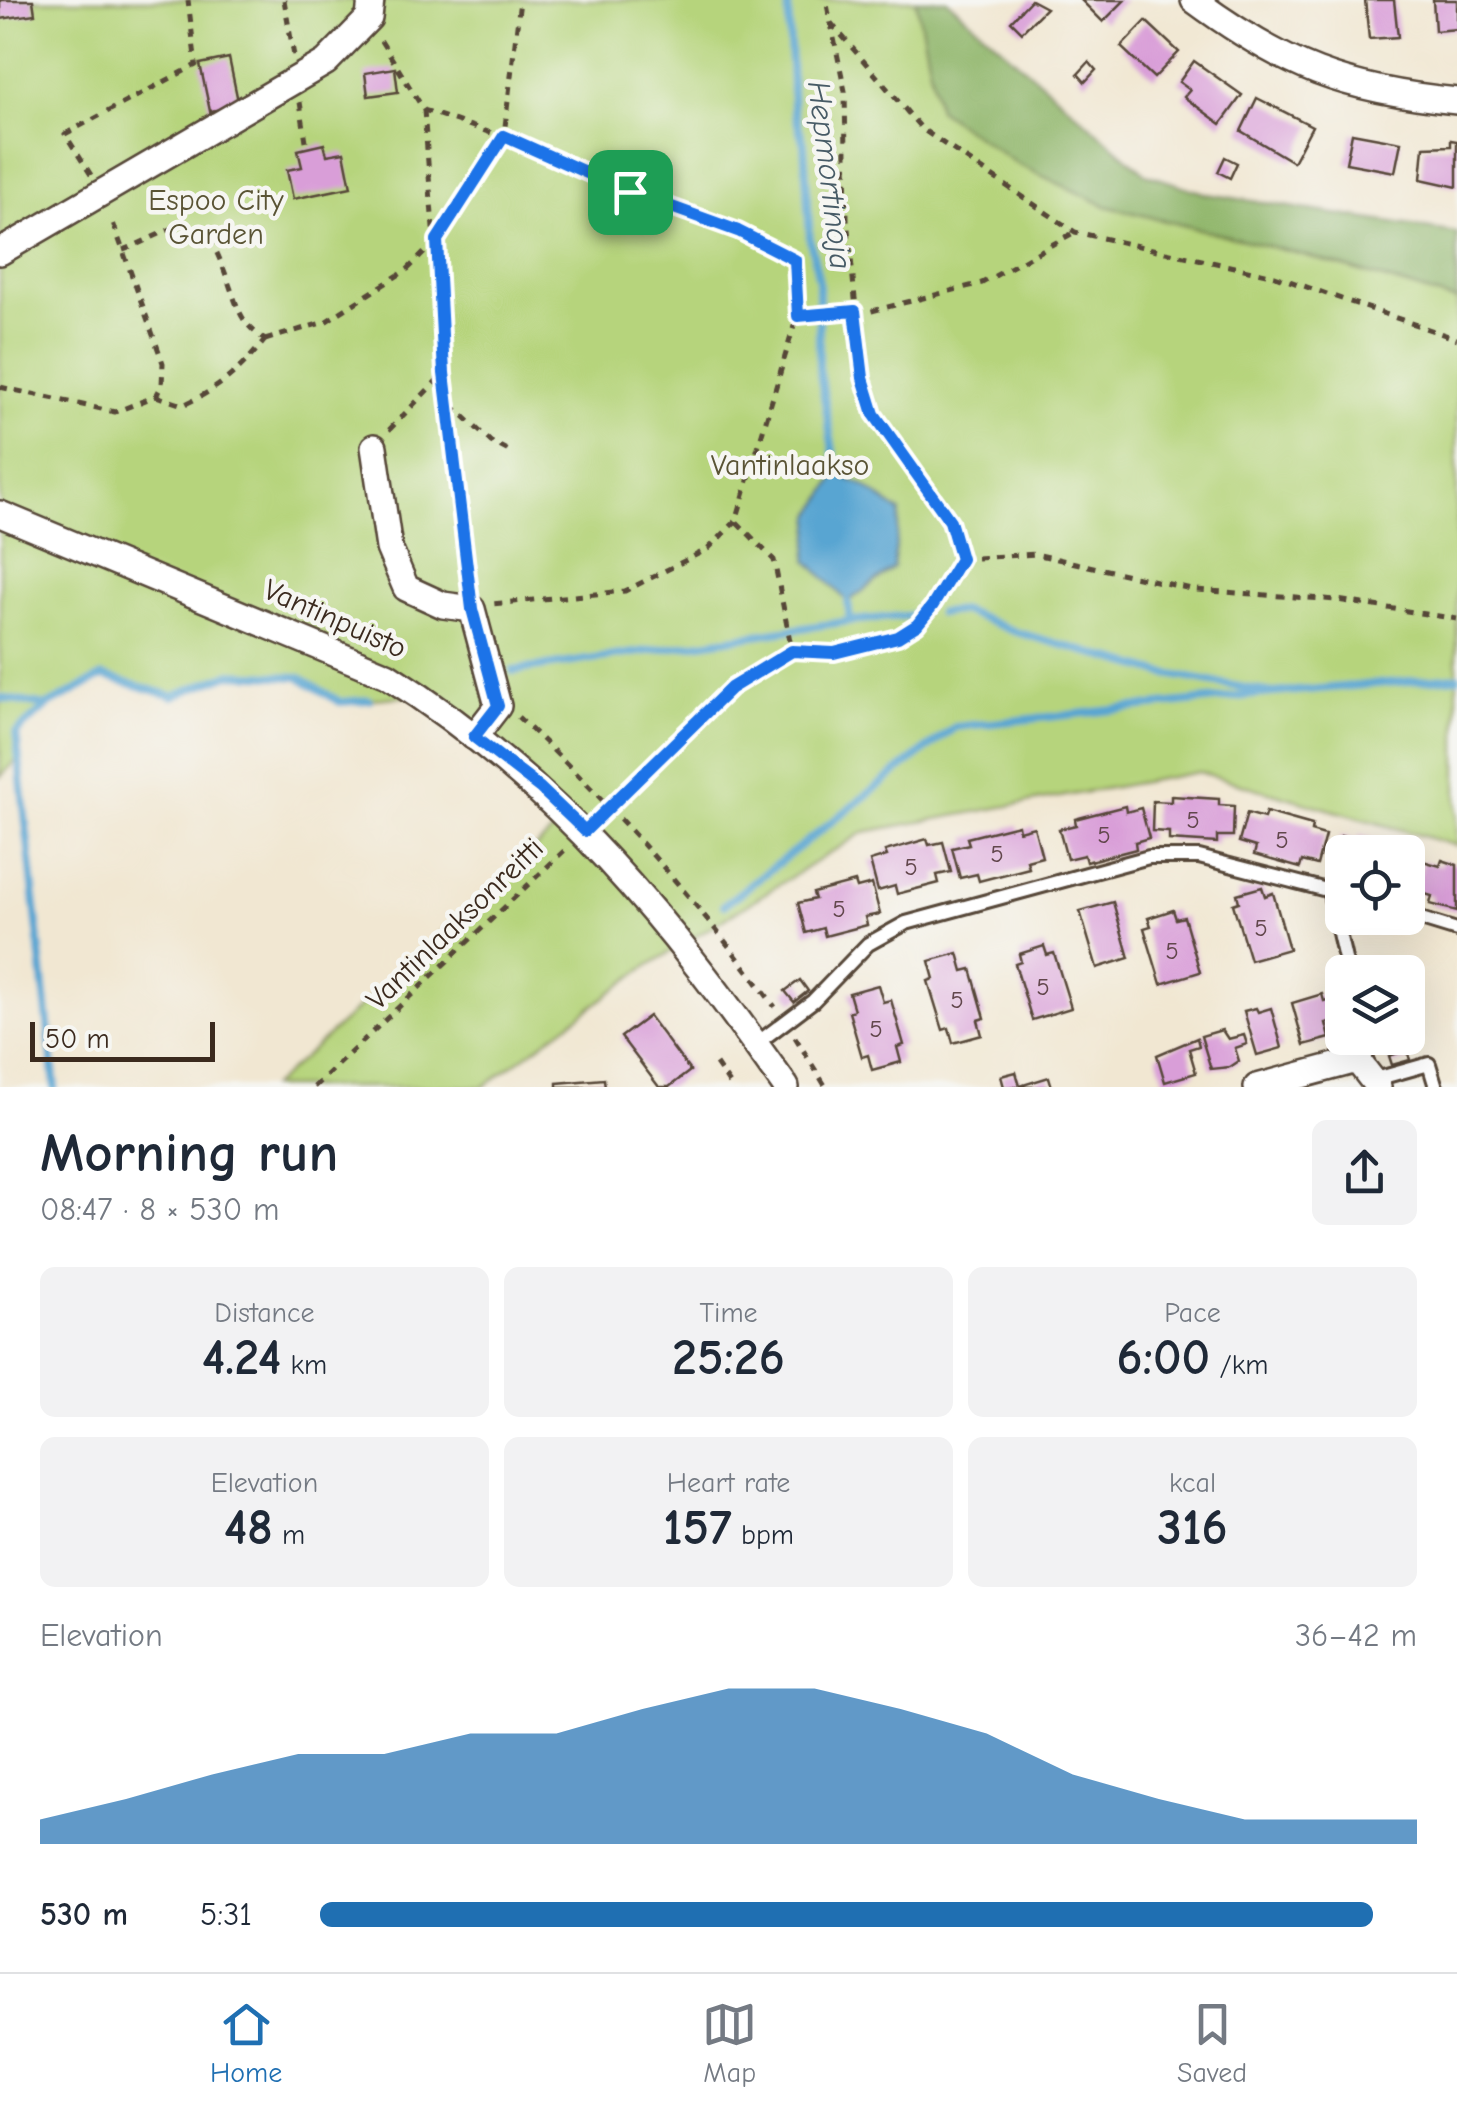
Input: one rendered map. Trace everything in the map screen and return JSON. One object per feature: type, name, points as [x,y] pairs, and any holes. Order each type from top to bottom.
[{"type":"street","points":[[1194,0],[1289,63],[1394,95],[1457,101]]},
{"type":"street","points":[[0,252],[326,62],[370,9]]},
{"type":"street","points":[[374,447],[389,548],[406,588],[443,605],[472,609],[498,706],[474,737]]},
{"type":"street","name":"Vantinpuisto","points":[[0,514],[387,674],[474,737],[540,788],[585,831],[676,936],[786,1087]]},
{"type":"street","points":[[1257,1087],[1357,1060],[1374,1079]]},
{"type":"lane","points":[[756,1044],[786,1022],[868,944],[906,923],[1148,857],[1199,857],[1325,889]]},
{"type":"lane","points":[[1425,920],[1457,930]]},
{"type":"lane","points":[[1374,1079],[1429,1064],[1436,1087]]},
{"type":"path","points":[[156,396],[162,385],[163,363],[102,192],[64,134],[196,65],[188,0]]},
{"type":"path","points":[[0,388],[115,412],[156,396],[183,405],[236,375],[266,340],[326,322],[408,269],[437,240],[504,136],[520,0]]},
{"type":"path","points":[[736,521],[774,560],[783,622],[792,651],[834,653],[898,637],[917,625],[961,559],[950,521],[874,414],[863,378],[855,313],[845,91],[826,0]]},
{"type":"path","points":[[370,9],[424,110],[428,201],[437,240],[444,373],[472,609],[510,600],[625,591],[708,549],[736,521],[798,316],[795,260],[738,231],[630,192],[504,136],[424,110]]},
{"type":"path","points":[[829,22],[922,129],[1074,232],[1274,276],[1457,339]]},
{"type":"path","points":[[123,250],[149,243],[174,227],[188,224],[202,230],[216,250],[243,319],[266,340]]},
{"type":"path","points":[[798,316],[855,313],[982,283],[1074,232]]},
{"type":"path","points":[[374,447],[444,373]]},
{"type":"path","points":[[450,402],[492,442],[512,453]]},
{"type":"path","points":[[961,559],[1035,554],[1196,590],[1337,600],[1457,620]]},
{"type":"path","name":"Vantinlaaksonreitti","points":[[314,1087],[731,688],[792,651]]},
{"type":"path","points":[[498,706],[515,714],[610,806],[717,927],[786,1022],[826,1087]]},
{"type":"path","points":[[716,1064],[732,1087]]},
{"type":"green space","name":"Vantinlaakso","points":[[0,0],[916,0],[938,109],[1106,206],[1304,255],[1457,301],[1457,846],[1199,772],[864,832],[643,969],[483,1087],[271,1087],[569,817],[420,695],[340,702],[299,677],[229,674],[173,696],[103,677],[47,706],[17,733],[20,757],[0,777]]},
{"type":"green space","points":[[916,0],[947,0],[1146,174],[1207,194],[1457,233],[1457,301],[1304,255],[1106,206],[1017,164],[938,109]]},
{"type":"water","points":[[837,474],[863,485],[900,512],[893,568],[848,602],[807,560],[812,516]]},
{"type":"building","points":[[0,0],[33,0],[35,14],[0,19]]},
{"type":"building","points":[[1031,0],[1046,8],[1022,32],[1011,21]]},
{"type":"building","points":[[1081,0],[1125,0],[1103,22]]},
{"type":"building","points":[[1365,0],[1394,0],[1398,37],[1369,39]]},
{"type":"building","points":[[1433,0],[1457,0],[1457,29],[1435,31]]},
{"type":"building","points":[[1146,21],[1179,52],[1154,78],[1121,47]]},
{"type":"building","points":[[229,58],[239,106],[210,111],[200,64]]},
{"type":"building","points":[[1194,61],[1242,95],[1221,124],[1184,97],[1190,90],[1179,82]]},
{"type":"building","points":[[1089,62],[1096,70],[1085,82],[1078,74]]},
{"type":"building","points":[[395,68],[398,92],[368,96],[365,73]]},
{"type":"building","points":[[1257,98],[1312,126],[1293,162],[1241,131]]},
{"type":"building","points":[[1352,133],[1401,142],[1395,172],[1346,163]]},
{"type":"building","points":[[1451,140],[1457,141],[1457,187],[1421,179],[1424,147],[1451,146]]},
{"type":"building","points":[[324,144],[327,155],[344,152],[351,187],[293,199],[287,170],[302,167],[298,150]]},
{"type":"building","points":[[1225,157],[1237,163],[1230,178],[1218,172]]},
{"type":"building","points":[[1171,796],[1219,799],[1219,805],[1234,806],[1233,836],[1217,836],[1217,843],[1169,840],[1169,832],[1152,831],[1153,801],[1171,802]]},
{"type":"building","points":[[1125,806],[1126,812],[1141,808],[1149,838],[1135,842],[1136,849],[1086,862],[1084,855],[1067,859],[1059,829],[1076,825],[1075,819]]},
{"type":"building","points":[[1266,812],[1312,825],[1311,831],[1325,835],[1317,865],[1302,861],[1300,868],[1254,855],[1256,847],[1239,842],[1247,813],[1264,818]]},
{"type":"building","points":[[1018,825],[1019,831],[1034,827],[1042,857],[1027,861],[1029,868],[979,881],[977,874],[960,878],[952,848],[969,844],[967,838]]},
{"type":"building","points":[[927,839],[929,845],[943,842],[951,872],[937,875],[939,883],[897,894],[895,886],[878,891],[870,861],[887,856],[885,851]]},
{"type":"building","points":[[1442,860],[1457,865],[1457,911],[1430,904],[1432,896],[1425,894],[1425,862],[1440,866]]},
{"type":"building","points":[[855,882],[857,888],[872,884],[880,914],[865,917],[867,925],[825,936],[823,928],[806,933],[798,903],[815,899],[813,893]]},
{"type":"building","points":[[1262,887],[1265,896],[1273,893],[1289,949],[1250,960],[1233,904],[1239,902],[1237,894]]},
{"type":"building","points":[[1113,902],[1129,958],[1097,968],[1080,911]]},
{"type":"building","points":[[1173,910],[1176,919],[1184,917],[1200,972],[1161,984],[1144,928],[1151,926],[1148,918]]},
{"type":"building","points":[[1044,946],[1047,955],[1054,953],[1071,1008],[1032,1020],[1015,964],[1021,962],[1019,954]]},
{"type":"building","points":[[958,953],[963,971],[971,969],[985,1018],[978,1020],[982,1035],[953,1043],[949,1028],[943,1030],[928,981],[934,979],[929,961]]},
{"type":"building","points":[[800,980],[808,991],[794,1002],[785,991]]},
{"type":"building","points":[[878,985],[883,1002],[891,1000],[904,1045],[897,1047],[901,1062],[872,1070],[868,1055],[862,1057],[849,1012],[854,1010],[849,993]]},
{"type":"building","points":[[1322,994],[1325,1039],[1304,1045],[1292,1003]]},
{"type":"building","points":[[1256,1008],[1258,1012],[1271,1008],[1282,1048],[1257,1055],[1244,1011]]},
{"type":"building","points":[[649,1016],[690,1071],[669,1087],[659,1087],[621,1037]]},
{"type":"building","points":[[1222,1030],[1228,1039],[1244,1035],[1247,1044],[1235,1048],[1239,1061],[1230,1067],[1211,1069],[1201,1036]]},
{"type":"building","points":[[1197,1038],[1199,1046],[1189,1049],[1196,1073],[1165,1082],[1157,1055]]},
{"type":"building","points":[[1408,1055],[1410,1060],[1392,1065],[1389,1056]]},
{"type":"building","points":[[1016,1072],[1020,1086],[1049,1077],[1052,1087],[1004,1087],[1001,1076]]},
{"type":"building","points":[[604,1079],[605,1087],[557,1087],[557,1083]]},
{"type":"waterway","name":"Hepmortinoja","points":[[788,0],[793,108],[804,144],[810,240],[819,281],[819,367],[837,474]]},
{"type":"waterway","points":[[848,602],[850,621]]},
{"type":"waterway","points":[[939,613],[963,611],[1016,632],[1161,673],[1273,693],[1457,677]]},
{"type":"waterway","points":[[513,671],[850,621],[915,615]]},
{"type":"waterway","points":[[0,698],[47,706],[103,676],[173,696],[229,674],[299,677],[340,702],[369,700]]},
{"type":"waterway","points":[[724,905],[955,727],[1273,693]]},
{"type":"waterway","points":[[47,706],[16,733],[55,1087]]},
{"type":"route","points":[[504,136],[630,192],[738,231],[795,260],[798,316],[855,311],[863,378],[874,414],[950,521],[961,559],[917,625],[898,637],[834,653],[792,651],[731,688],[697,716],[585,831],[540,788],[474,737],[498,706],[472,609],[444,373],[437,240],[504,136]]},
{"type":"park label","name":"Espoo City Garden","points":[[216,217]]}]
